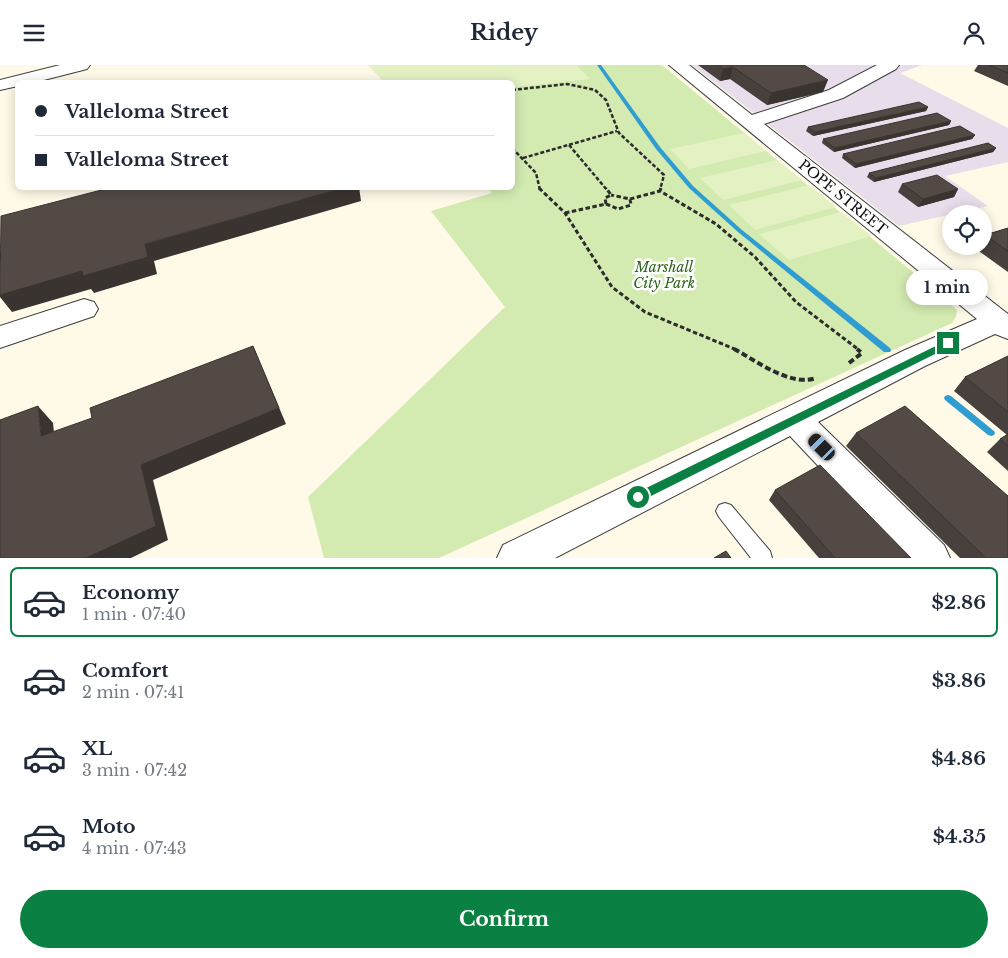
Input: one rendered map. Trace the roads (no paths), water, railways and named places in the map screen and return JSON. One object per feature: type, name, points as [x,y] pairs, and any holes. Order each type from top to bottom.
[{"type":"street","points":[[2,65],[1,85],[15,82]]},
{"type":"street","points":[[21,80],[81,65]]},
{"type":"street","name":"POPE STREET","points":[[678,65],[1003,325]]},
{"type":"street","points":[[749,121],[836,94],[890,65]]},
{"type":"street","points":[[0,337],[84,309]]},
{"type":"street","points":[[516,558],[915,359],[1003,325]]},
{"type":"street","points":[[794,419],[931,558]]},
{"type":"lane","points":[[725,511],[763,558]]},
{"type":"waterway","points":[[599,65],[658,148],[691,187],[740,231],[887,350]]},
{"type":"waterway","points":[[948,398],[991,433]]},
{"type":"park label","name":"Marshall City Park","points":[[664,275]]}]
